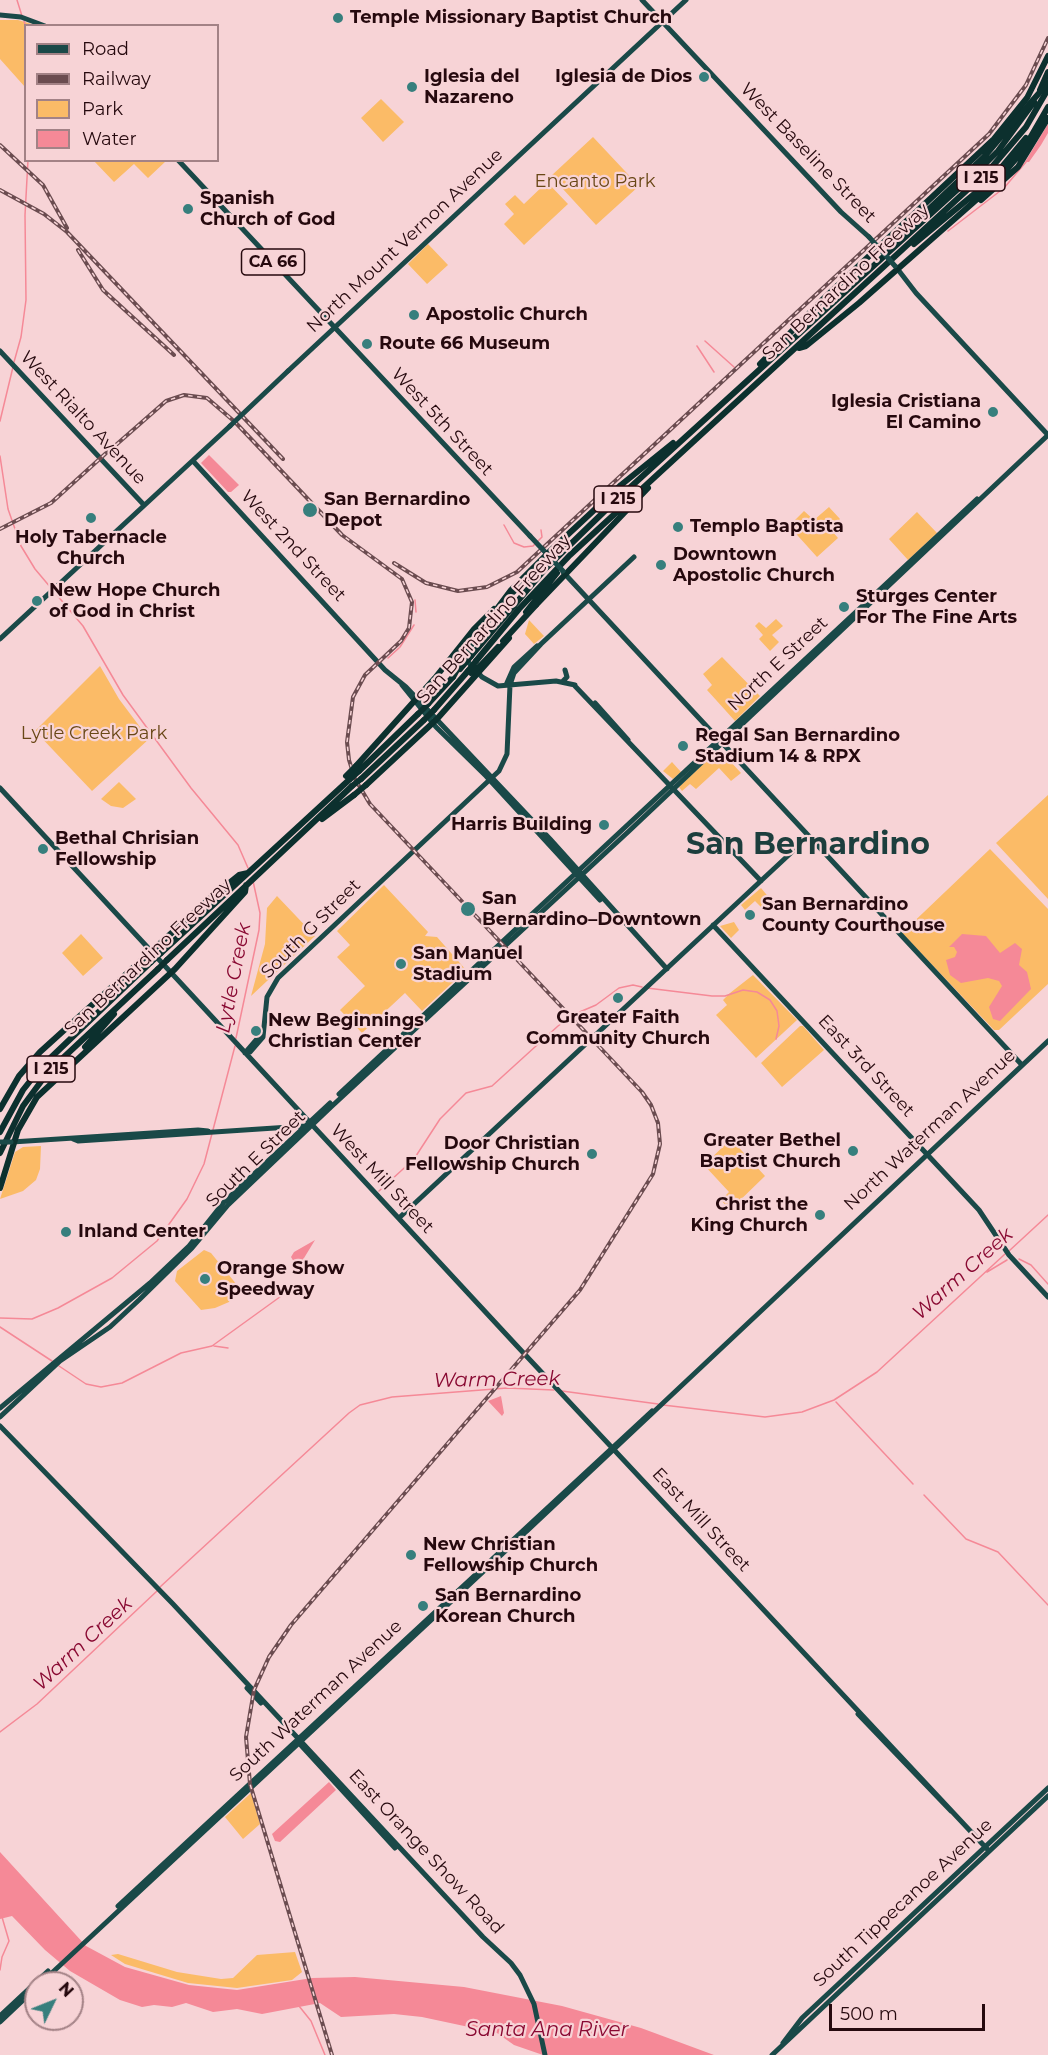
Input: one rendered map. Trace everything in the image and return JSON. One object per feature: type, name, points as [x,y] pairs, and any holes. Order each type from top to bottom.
[{"type":"highway","points":[[755,372],[764,358],[825,297],[963,170],[997,135],[1020,107],[1048,56]]},
{"type":"highway","name":"San Bernardino Freeway","points":[[0,1132],[23,1090],[42,1066],[240,877],[250,871],[350,780],[361,778],[376,760],[424,720],[471,673],[473,658],[554,559],[681,438],[856,282],[998,151],[1033,104],[1048,72]]},
{"type":"highway","points":[[856,282],[1000,140],[1048,83]]},
{"type":"highway","name":"San Bernardino Freeway","points":[[385,752],[546,578],[1004,155],[1026,128],[1048,89]]},
{"type":"highway","points":[[898,254],[914,244],[992,180],[1048,106]]},
{"type":"highway","points":[[966,209],[1008,169],[1022,152],[1048,106]]},
{"type":"highway","points":[[795,349],[815,338],[896,267],[1008,177],[1025,156],[1048,118]]},
{"type":"highway","points":[[963,170],[1000,140]]},
{"type":"highway","points":[[453,677],[469,648],[511,590],[547,554],[668,445],[681,438]]},
{"type":"highway","points":[[316,822],[354,795],[435,722],[471,673],[564,573],[673,465],[681,453]]},
{"type":"highway","points":[[471,673],[499,652],[548,583],[598,529]]},
{"type":"highway","points":[[350,780],[376,742],[486,616],[543,564],[554,559]]},
{"type":"highway","name":"San Bernardino Freeway","points":[[357,769],[376,760]]},
{"type":"highway","name":"San Bernardino Freeway","points":[[0,1153],[19,1111],[42,1079],[246,885],[316,822],[350,780]]},
{"type":"highway","points":[[0,1109],[19,1076],[40,1052],[151,952],[240,877]]},
{"type":"highway","points":[[45,1088],[171,972],[245,892],[246,885]]},
{"type":"highway","points":[[19,1076],[51,1044],[115,998]]},
{"type":"highway","points":[[0,1188],[14,1142],[27,1113],[45,1088],[119,1009],[124,1000]]},
{"type":"main road","name":"West Baseline Street","points":[[642,0],[841,212],[869,237],[916,293],[1048,435]]},
{"type":"main road","name":"North Mount Vernon Avenue","points":[[0,639],[686,0]]},
{"type":"main road","points":[[0,15],[31,20],[40,24]]},
{"type":"main road","name":"West 5th Street","points":[[180,162],[547,554],[718,742],[1022,1065]]},
{"type":"main road","name":"West Rialto Avenue","points":[[0,351],[144,505]]},
{"type":"main road","name":"North E Street","points":[[579,874],[968,507],[1048,435]]},
{"type":"main road","name":"West 2nd Street","points":[[192,461],[402,685],[452,742],[491,779]]},
{"type":"main road","points":[[508,685],[517,669],[541,644],[634,557]]},
{"type":"main road","points":[[457,650],[471,673],[495,684],[563,681],[574,685],[760,881]]},
{"type":"main road","points":[[563,681],[567,677],[565,670]]},
{"type":"main road","name":"South G Street","points":[[245,1053],[250,1052],[259,1044],[263,1032],[267,997],[275,981],[491,779],[505,761],[508,685]]},
{"type":"main road","name":"West 2nd Street","points":[[435,722],[464,748],[667,969]]},
{"type":"main road","points":[[452,742],[464,748]]},
{"type":"main road","name":"West Mill Street","points":[[0,790],[171,972],[308,1124],[488,1313]]},
{"type":"main road","points":[[399,1218],[808,837]]},
{"type":"main road","name":"West 2nd Street","points":[[579,874],[594,893],[623,921]]},
{"type":"main road","name":"South E Street","points":[[0,1408],[58,1359],[112,1325],[131,1308],[185,1256],[228,1205],[308,1124],[579,874]]},
{"type":"main road","points":[[594,893],[609,905]]},
{"type":"main road","name":"East 3rd Street","points":[[713,925],[984,1216],[1007,1253],[1048,1297]]},
{"type":"main road","name":"North Waterman Avenue","points":[[833,1242],[1048,1041]]},
{"type":"main road","points":[[0,1143],[308,1124]]},
{"type":"main road","name":"South Waterman Avenue","points":[[299,1741],[833,1242]]},
{"type":"main road","name":"East Mill Street","points":[[488,1313],[987,1848]]},
{"type":"main road","name":"South E Street","points":[[0,1417],[51,1365]]},
{"type":"main road","name":"South Waterman Avenue","points":[[0,2016],[490,1566],[646,1414],[654,1410]]},
{"type":"main road","points":[[631,1433],[646,1414]]},
{"type":"main road","name":"East Orange Show Road","points":[[0,1426],[348,1793],[454,1909],[515,1968],[527,1989],[538,2017],[545,2055]]},
{"type":"main road","points":[[490,1566],[500,1551]]},
{"type":"main road","name":"South Tippecanoe Avenue","points":[[772,2055],[802,2018],[912,1919],[1048,1788]]},
{"type":"main road","name":"South Tippecanoe Avenue","points":[[987,1848],[1048,1796]]},
{"type":"main road","name":"South Waterman Avenue","points":[[52,1971],[57,1965]]},
{"type":"main road","points":[[0,2022],[24,1999]]},
{"type":"green space","points":[[0,20],[18,20],[32,24],[24,24],[24,86],[0,59]]},
{"type":"green space","points":[[381,99],[404,122],[383,142],[361,118]]},
{"type":"green space","name":"Encanto Park","points":[[593,137],[639,186],[596,225],[551,176]]},
{"type":"green space","points":[[95,162],[165,162],[148,178],[134,164],[114,182]]},
{"type":"green space","points":[[547,182],[568,204],[524,245],[504,224],[514,214],[505,204],[515,195],[524,204]]},
{"type":"green space","points":[[428,244],[448,265],[427,284],[408,264]]},
{"type":"green space","points":[[829,507],[840,519],[835,524],[826,524],[838,538],[817,557],[789,526],[804,511],[814,520]]},
{"type":"green space","points":[[917,512],[937,533],[908,560],[889,539]]},
{"type":"green space","points":[[776,619],[783,626],[772,635],[779,642],[770,651],[759,639],[763,635],[755,626],[759,622],[766,628]]},
{"type":"green space","points":[[529,620],[544,636],[534,644],[525,634]]},
{"type":"green space","points":[[722,657],[760,696],[735,721],[707,690],[712,685],[703,674]]},
{"type":"green space","name":"Lytle Creek Park","points":[[100,666],[119,699],[149,739],[92,791],[35,731]]},
{"type":"green space","points":[[719,749],[741,773],[731,781],[719,768],[696,789],[690,784],[682,791],[679,787]]},
{"type":"green space","points":[[672,762],[681,772],[673,779],[663,771]]},
{"type":"green space","points":[[119,782],[136,799],[123,808],[111,806],[101,799]]},
{"type":"green space","points":[[1048,795],[1048,899],[996,843]]},
{"type":"green space","points":[[990,849],[1048,909],[1048,984],[999,1030],[994,1030],[902,933]]},
{"type":"green space","name":"San Manuel Stadium","points":[[384,885],[428,932],[425,936],[437,937],[466,970],[422,1011],[405,993],[362,1033],[340,1010],[365,986],[337,957],[350,945],[337,931]]},
{"type":"green space","points":[[761,888],[771,900],[762,908],[755,901],[745,910],[741,905]]},
{"type":"green space","points":[[277,896],[315,936],[251,996],[265,944],[267,908]]},
{"type":"green space","points":[[734,922],[739,930],[731,938],[720,926]]},
{"type":"green space","points":[[81,934],[103,958],[83,976],[62,953]]},
{"type":"green space","points":[[753,975],[797,1020],[756,1058],[716,1015],[727,1005],[723,1000]]},
{"type":"green space","points":[[800,1026],[803,1026],[824,1050],[782,1087],[761,1063]]},
{"type":"green space","points":[[731,1139],[765,1176],[730,1210],[721,1200],[729,1192],[704,1165]]},
{"type":"green space","points":[[41,1146],[40,1169],[36,1180],[23,1191],[0,1199],[15,1152],[23,1147]]},
{"type":"green space","name":"Orange Show Speedway","points":[[204,1250],[211,1253],[237,1285],[229,1302],[215,1308],[201,1310],[175,1281],[177,1271]]},
{"type":"green space","points":[[251,1793],[260,1824],[243,1839],[225,1817]]},
{"type":"green space","points":[[295,1952],[302,1972],[292,1980],[237,1988],[188,1983],[125,1964],[111,1955],[118,1954],[177,1972],[221,1979],[233,1978],[257,1955]]},
{"type":"water","points":[[1048,124],[1048,133],[1041,145],[1029,162],[1025,162]]},
{"type":"water","points":[[209,455],[239,485],[231,492],[228,492],[201,463]]},
{"type":"water","points":[[962,934],[986,936],[1000,953],[1015,943],[1022,949],[1019,965],[1027,972],[1031,989],[1000,1021],[993,1019],[989,1007],[1002,986],[999,981],[988,978],[961,983],[950,975],[946,960],[955,957],[957,952],[954,947],[949,947]]},
{"type":"water","points":[[315,1240],[301,1263],[294,1262],[291,1257],[294,1252]]},
{"type":"water","points":[[501,1396],[504,1413],[502,1416],[488,1401]]},
{"type":"water","points":[[329,1782],[336,1790],[280,1842],[275,1841],[272,1834]]},
{"type":"water","name":"Santa Ana River","points":[[0,1852],[86,1946],[125,1967],[189,1985],[237,1990],[312,1978],[355,1977],[464,1987],[562,2006],[641,2028],[714,2055],[543,2055],[514,2045],[497,2033],[422,2017],[394,2014],[341,2017],[320,2003],[262,2014],[237,2009],[213,2012],[186,2003],[172,2007],[154,2005],[142,2007],[120,2000],[84,1979],[84,1971],[70,1971],[45,1950],[12,1916],[0,1919]]},
{"type":"waterway","name":"Lytle Creek","points":[[17,0],[22,16]]},
{"type":"waterway","name":"Lytle Creek","points":[[14,362],[21,337],[26,300],[25,215],[28,162]]},
{"type":"waterway","points":[[948,231],[1004,188],[1026,162]]},
{"type":"waterway","points":[[705,341],[734,367]]},
{"type":"waterway","points":[[697,346],[714,372]]},
{"type":"waterway","name":"Lytle Creek","points":[[0,421],[13,367]]},
{"type":"waterway","name":"Lytle Creek","points":[[0,456],[8,509],[21,546],[35,569],[83,626],[123,695],[191,788],[238,845],[248,868]]},
{"type":"waterway","points":[[504,525],[514,543],[524,547],[533,546],[542,537],[541,530]]},
{"type":"waterway","points":[[415,600],[416,612]]},
{"type":"waterway","points":[[400,647],[414,625]]},
{"type":"waterway","points":[[388,658],[399,648]]},
{"type":"waterway","name":"Lytle Creek","points":[[236,1038],[259,930],[260,913],[253,881]]},
{"type":"waterway","points":[[379,1191],[414,1159],[440,1119],[466,1093],[492,1086],[558,1026],[575,1014],[596,1005],[619,988],[633,985],[642,987]]},
{"type":"waterway","points":[[647,988],[712,996],[725,996],[743,990],[757,992],[770,1000],[777,1011],[779,1026],[776,1039]]},
{"type":"waterway","name":"Lytle Creek","points":[[0,1318],[32,1319],[58,1308],[112,1278],[157,1241],[187,1199],[204,1164],[235,1046]]},
{"type":"waterway","name":"Warm Creek","points":[[1009,1251],[1048,1215]]},
{"type":"waterway","name":"Warm Creek","points":[[663,1405],[765,1417],[802,1412],[834,1400],[877,1372],[1005,1254]]},
{"type":"waterway","points":[[1019,1259],[1031,1265],[1048,1284]]},
{"type":"waterway","name":"Warm Creek","points":[[987,1272],[1007,1260]]},
{"type":"waterway","points":[[59,1366],[86,1384],[101,1387],[122,1383],[181,1353],[212,1346],[284,1294]]},
{"type":"waterway","points":[[0,1327],[52,1361]]},
{"type":"waterway","points":[[214,1346],[228,1348]]},
{"type":"waterway","name":"Warm Creek","points":[[160,1587],[360,1405],[392,1397],[507,1388],[554,1390]]},
{"type":"waterway","name":"Warm Creek","points":[[562,1391],[658,1404]]},
{"type":"waterway","points":[[836,1402],[913,1484]]},
{"type":"waterway","points":[[924,1495],[966,1539],[998,1552],[1048,1605]]},
{"type":"waterway","name":"Warm Creek","points":[[0,1732],[37,1704],[157,1591]]},
{"type":"waterway","points":[[0,1970],[2,1957],[9,1941],[2,1917]]},
{"type":"waterway","points":[[299,2006],[311,2021],[325,2055]]},
{"type":"railway","points":[[394,563],[426,583],[458,591],[487,587],[517,572],[989,134],[1026,85],[1048,38]]},
{"type":"railway","points":[[0,145],[43,185],[67,228]]},
{"type":"railway","points":[[0,190],[44,214],[67,232],[283,459]]},
{"type":"railway","points":[[78,250],[103,290],[174,355]]},
{"type":"railway","points":[[109,451],[166,401],[184,395],[207,398],[235,422],[342,535],[402,579],[412,602],[409,628],[401,641],[365,675],[353,697],[347,742],[349,760],[355,779],[370,804],[642,1092],[651,1105],[658,1123],[660,1144],[653,1174],[580,1290],[291,1625],[269,1657],[254,1690],[246,1737],[250,1784],[332,2055]]},
{"type":"railway","points":[[0,529],[51,503],[115,445]]},
{"type":"place","name":"Temple Missionary Baptist Church","points":[[338,18]]},
{"type":"place","name":"Iglesia de Dios","points":[[704,77]]},
{"type":"place","name":"Iglesia del Nazareno","points":[[412,87]]},
{"type":"place","name":"Spanish Church of God","points":[[188,209]]},
{"type":"place","name":"Apostolic Church","points":[[414,315]]},
{"type":"place","name":"Route 66 Museum","points":[[367,344]]},
{"type":"place","name":"Iglesia Cristiana El Camino","points":[[993,412]]},
{"type":"place","name":"San Bernardino Depot","points":[[310,510]]},
{"type":"place","name":"Holy Tabernacle Church","points":[[91,518]]},
{"type":"place","name":"Templo Baptista","points":[[678,527]]},
{"type":"place","name":"Downtown Apostolic Church","points":[[661,565]]},
{"type":"place","name":"New Hope Church of God in Christ","points":[[37,601]]},
{"type":"place","name":"Sturges Center For The Fine Arts","points":[[844,607]]},
{"type":"place","name":"Regal San Bernardino Stadium 14 & RPX","points":[[683,746]]},
{"type":"place","name":"Harris Building","points":[[604,825]]},
{"type":"place","name":"Bethal Chrisian Fellowship","points":[[43,849]]},
{"type":"place","name":"San Bernardino–Downtown","points":[[468,909]]},
{"type":"place","name":"San Bernardino County Courthouse","points":[[750,915]]},
{"type":"place","name":"San Manuel Stadium","points":[[401,964]]},
{"type":"place","name":"Greater Faith Community Church","points":[[618,998]]},
{"type":"place","name":"New Beginnings Christian Center","points":[[256,1031]]},
{"type":"place","name":"Greater Bethel Baptist Church","points":[[853,1151]]},
{"type":"place","name":"Door Christian Fellowship Church","points":[[592,1154]]},
{"type":"place","name":"Christ the King Church","points":[[820,1215]]},
{"type":"place","name":"Inland Center","points":[[66,1232]]},
{"type":"place","name":"Orange Show Speedway","points":[[205,1279]]},
{"type":"place","name":"New Christian Fellowship Church","points":[[411,1555]]},
{"type":"place","name":"San Bernardino Korean Church","points":[[423,1606]]},
{"type":"district","name":"San Bernardino","points":[[808,845]]}]
